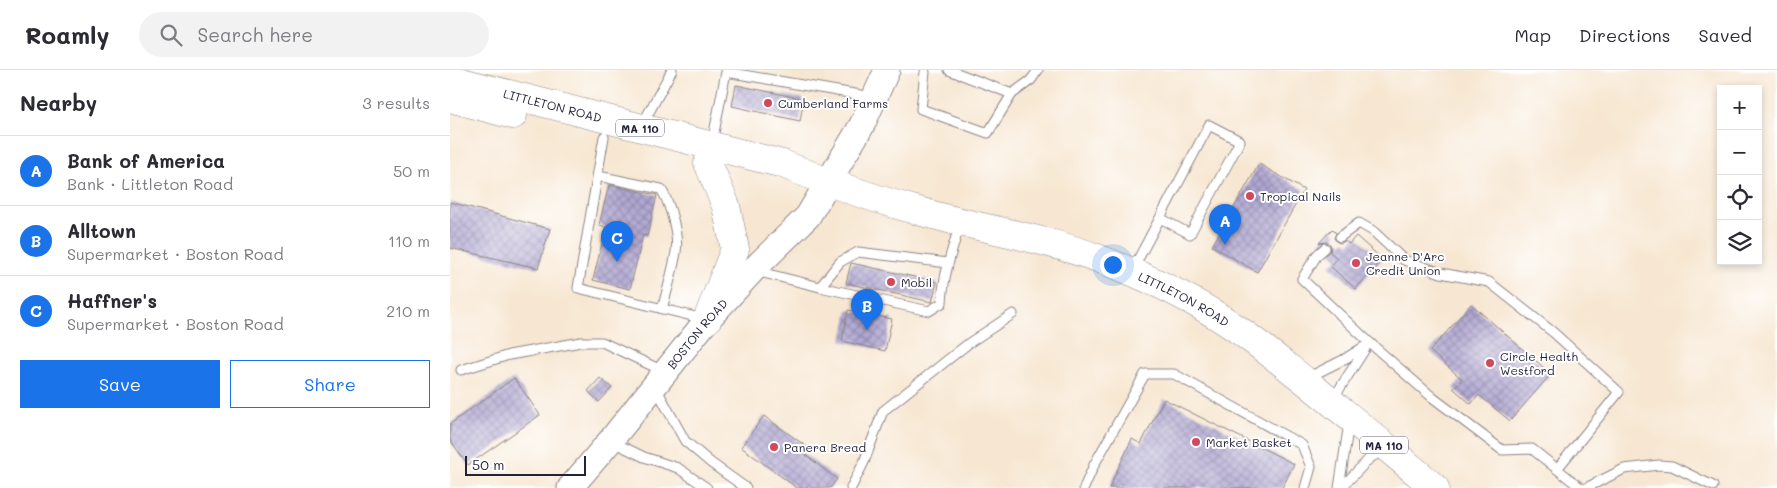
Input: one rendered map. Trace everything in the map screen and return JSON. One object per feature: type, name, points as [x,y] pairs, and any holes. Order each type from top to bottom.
[{"type":"main road","name":"BOSTON ROAD","points":[[570,488],[707,320],[753,270],[808,216],[862,125],[887,70]]},
{"type":"main road","name":"LITTLETON ROAD","points":[[450,81],[454,80],[641,128],[710,154]]},
{"type":"main road","name":"LITTLETON ROAD","points":[[450,98],[604,138],[783,164],[829,183],[922,212],[1019,234],[1100,259],[1166,288],[1222,318],[1271,353],[1435,488]]},
{"type":"main road","points":[[707,320],[736,249],[726,206],[710,154]]},
{"type":"lane","points":[[641,128],[672,70]]},
{"type":"lane","points":[[916,70],[926,71],[921,110],[988,133],[1012,94],[1031,80],[1038,70]]},
{"type":"lane","points":[[949,70],[1012,94]]},
{"type":"lane","points":[[710,154],[726,72],[875,97]]},
{"type":"lane","points":[[1131,272],[1160,218],[1210,125],[1240,141],[1190,234],[1160,218]]},
{"type":"lane","points":[[604,138],[578,288],[707,320]]},
{"type":"lane","points":[[598,176],[661,189],[668,200],[674,225],[677,251],[662,309]]},
{"type":"lane","points":[[753,270],[929,311],[942,303],[948,263],[961,222]]},
{"type":"lane","points":[[1340,236],[1359,223],[1373,231],[1404,260],[1441,273],[1489,282],[1554,333],[1619,392],[1557,469]]},
{"type":"lane","points":[[1325,248],[1316,255],[1302,279],[1370,343],[1432,396],[1502,450],[1532,449],[1581,488]]},
{"type":"lane","points":[[820,287],[840,262],[858,252],[948,263]]},
{"type":"lane","points":[[851,488],[864,462],[882,411],[969,343],[1013,314]]},
{"type":"lane","points":[[461,370],[509,355],[581,342],[602,342],[660,378],[685,441],[711,463],[746,488]]},
{"type":"lane","points":[[1303,379],[1343,360],[1370,343]]},
{"type":"lane","points":[[1340,488],[1341,410],[1359,357],[1370,343]]},
{"type":"lane","points":[[1084,488],[1103,448],[1145,374],[1174,374],[1302,445],[1311,467],[1306,488]]},
{"type":"lane","points":[[611,440],[644,457],[678,468],[707,488]]},
{"type":"lane","points":[[1340,488],[1370,458],[1388,448]]},
{"type":"lane","points":[[1586,488],[1624,469],[1659,465],[1672,466],[1713,486]]},
{"type":"building","name":"Cumberland Farms","points":[[736,85],[804,99],[800,121],[732,106]]},
{"type":"building","points":[[1259,164],[1304,190],[1257,272],[1212,246]]},
{"type":"building","points":[[609,185],[657,195],[647,236],[643,235],[630,289],[593,280],[606,227],[599,225]]},
{"type":"building","points":[[450,202],[550,229],[538,268],[450,248]]},
{"type":"building","name":"Jeanne D'Arc Credit Union","points":[[1332,229],[1336,233],[1334,238],[1337,242],[1345,241],[1349,244],[1356,236],[1382,259],[1356,289],[1330,266],[1337,258],[1330,252],[1330,244],[1327,242],[1319,243]]},
{"type":"building","name":"Mobil","points":[[851,263],[937,282],[932,302],[846,283]]},
{"type":"building","name":"Circle Health Westford","points":[[1471,304],[1551,374],[1510,421],[1479,395],[1471,404],[1453,388],[1462,379],[1430,351]]},
{"type":"building","points":[[848,310],[892,319],[885,351],[842,341]]},
{"type":"building","points":[[514,378],[540,415],[468,465],[450,440],[450,424]]},
{"type":"building","points":[[600,378],[612,388],[599,402],[588,391]]},
{"type":"building","name":"Market Basket","points":[[1164,399],[1294,464],[1282,488],[1109,488],[1132,439],[1141,444]]},
{"type":"building","name":"Panera Bread","points":[[764,416],[807,447],[803,453],[837,479],[830,488],[797,488],[741,447]]},
{"type":"place","name":"Cumberland Farms","points":[[768,103]]},
{"type":"place","name":"Tropical Nails","points":[[1250,196]]},
{"type":"place","name":"Bank of America","points":[[1225,245]]},
{"type":"place","name":"Haffner's","points":[[617,262]]},
{"type":"place","name":"Jeanne D'Arc Credit Union","points":[[1356,263]]},
{"type":"place","name":"Mobil","points":[[891,282]]},
{"type":"place","name":"Alltown","points":[[867,330]]},
{"type":"place","name":"Circle Health Westford","points":[[1490,363]]},
{"type":"place","name":"Market Basket","points":[[1196,442]]},
{"type":"place","name":"Panera Bread","points":[[774,447]]}]
